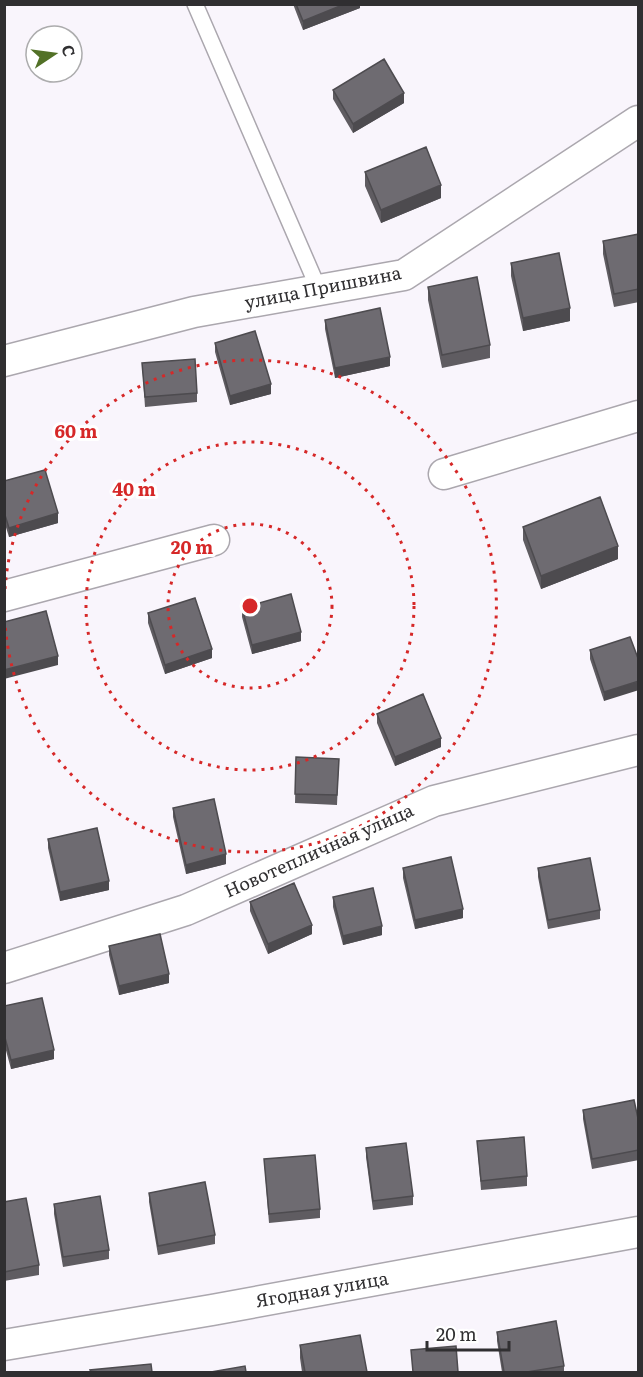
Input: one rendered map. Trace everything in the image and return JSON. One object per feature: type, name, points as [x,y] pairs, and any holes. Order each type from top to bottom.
[{"type":"street","name":"улица Пришвина","points":[[4,361],[194,312],[404,275],[639,121]]},
{"type":"street","points":[[444,474],[639,416]]},
{"type":"street","points":[[4,597],[214,540]]},
{"type":"street","name":"Новотепличная улица","points":[[4,968],[186,910],[434,801],[639,750]]},
{"type":"street","name":"Ягодная улица","points":[[4,1346],[639,1232]]},
{"type":"lane","points":[[195,4],[319,290]]},
{"type":"building","points":[[296,4],[345,4],[303,21]]},
{"type":"building","points":[[384,59],[404,93],[353,124],[333,90]]},
{"type":"building","points":[[426,147],[441,185],[381,210],[365,172]]},
{"type":"building","points":[[639,234],[639,289],[614,294],[603,241]]},
{"type":"building","points":[[559,253],[570,308],[523,318],[511,263]]},
{"type":"building","points":[[477,277],[490,345],[442,355],[428,287]]},
{"type":"building","points":[[380,308],[390,357],[335,368],[325,320]]},
{"type":"building","points":[[255,331],[271,384],[230,396],[215,343]]},
{"type":"building","points":[[195,359],[197,393],[145,397],[142,363]]},
{"type":"building","points":[[45,470],[58,513],[9,528],[4,512],[4,481]]},
{"type":"building","points":[[600,497],[618,546],[541,576],[523,527]]},
{"type":"building","points":[[291,594],[301,632],[252,645],[242,608]]},
{"type":"building","points":[[195,598],[212,649],[165,665],[148,613]]},
{"type":"building","points":[[46,611],[58,656],[4,670],[4,622]]},
{"type":"building","points":[[630,637],[639,661],[639,681],[604,692],[590,650]]},
{"type":"building","points":[[423,694],[441,738],[395,757],[377,714]]},
{"type":"building","points":[[296,757],[339,759],[337,795],[295,794]]},
{"type":"building","points":[[214,799],[226,854],[186,865],[173,808]]},
{"type":"building","points":[[97,828],[109,881],[60,892],[48,839]]},
{"type":"building","points":[[451,857],[463,909],[415,920],[403,868]]},
{"type":"building","points":[[590,858],[600,910],[548,920],[538,868]]},
{"type":"building","points":[[294,883],[312,925],[268,944],[250,902]]},
{"type":"building","points":[[373,888],[382,926],[343,936],[333,897]]},
{"type":"building","points":[[160,934],[169,974],[119,986],[109,946]]},
{"type":"building","points":[[42,998],[54,1050],[11,1060],[4,1034],[4,1006]]},
{"type":"building","points":[[634,1100],[639,1123],[639,1150],[592,1159],[583,1110]]},
{"type":"building","points":[[524,1137],[527,1176],[481,1181],[477,1141]]},
{"type":"building","points":[[406,1143],[413,1196],[373,1201],[366,1148]]},
{"type":"building","points":[[315,1155],[320,1209],[269,1214],[264,1159]]},
{"type":"building","points":[[205,1182],[215,1235],[158,1246],[149,1193]]},
{"type":"building","points":[[100,1196],[109,1250],[63,1257],[54,1204]]},
{"type":"building","points":[[26,1198],[39,1265],[4,1272],[4,1202]]},
{"type":"building","points":[[556,1321],[564,1366],[527,1372],[504,1372],[497,1332]]},
{"type":"building","points":[[360,1335],[367,1372],[305,1372],[300,1345]]},
{"type":"building","points":[[456,1346],[458,1372],[413,1372],[411,1350]]},
{"type":"building","points":[[151,1364],[152,1372],[91,1372],[90,1370]]},
{"type":"building","points":[[245,1366],[246,1372],[211,1372]]}]
